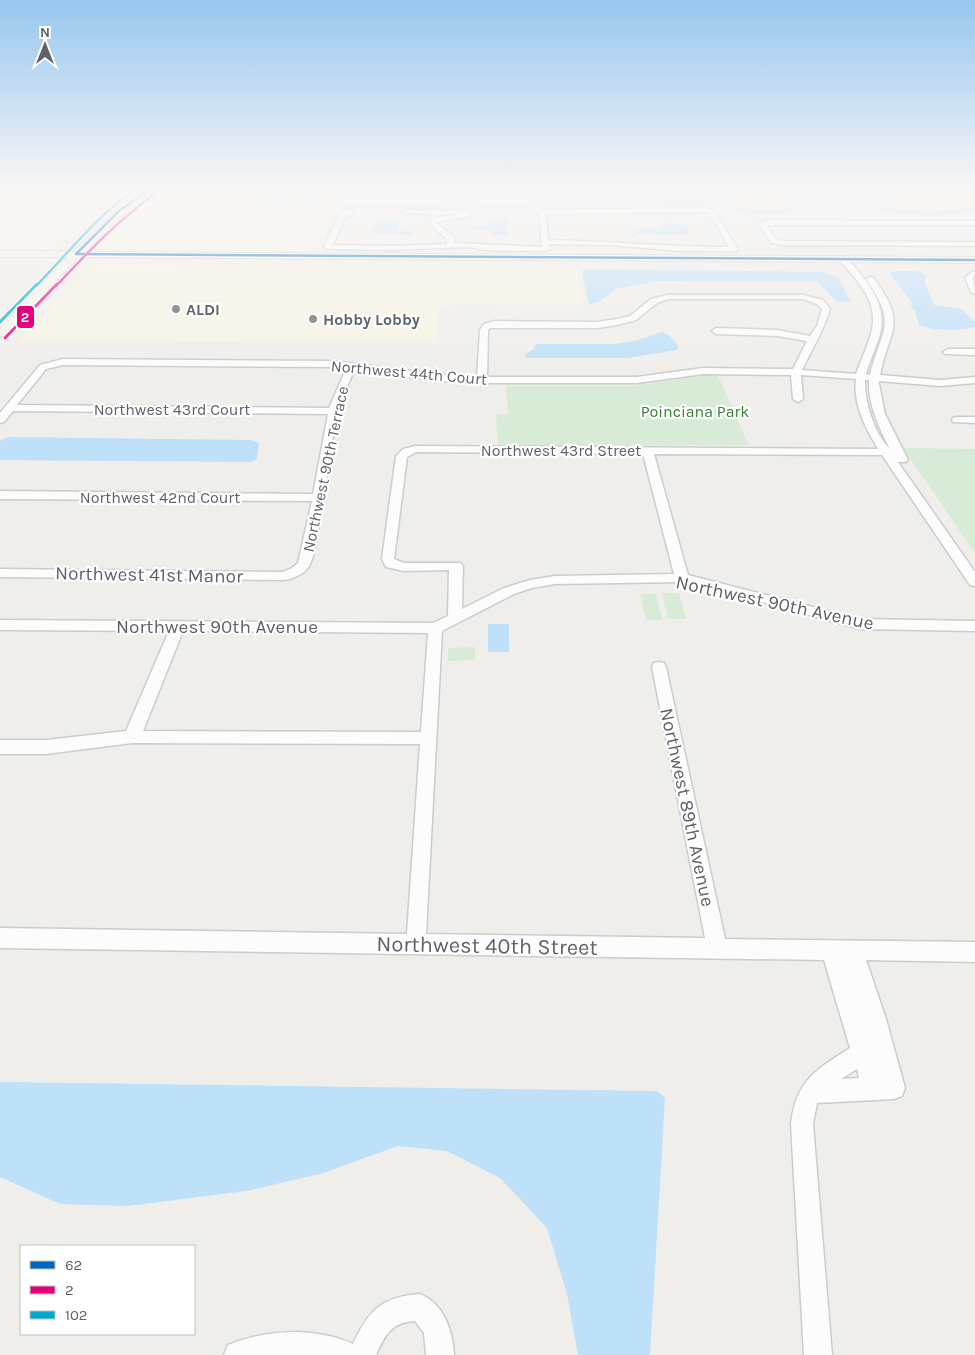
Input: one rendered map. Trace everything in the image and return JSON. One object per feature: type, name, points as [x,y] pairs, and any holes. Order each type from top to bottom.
[{"type":"main road","points":[[0,333],[72,251]]},
{"type":"main road","points":[[0,320],[73,251]]},
{"type":"main road","points":[[0,258],[450,252],[626,253],[975,264]]},
{"type":"main road","points":[[0,254],[68,256]]},
{"type":"main road","points":[[850,261],[975,260]]},
{"type":"street","points":[[439,251],[457,251]]},
{"type":"street","points":[[623,251],[640,254],[661,251]]},
{"type":"street","points":[[850,261],[868,290],[877,314],[875,333],[860,372],[860,396],[866,416],[886,452],[975,582]]},
{"type":"street","points":[[850,261],[884,298],[890,313],[889,333],[875,373],[877,404],[881,418],[950,544]]},
{"type":"street","points":[[975,274],[969,278],[975,292]]},
{"type":"street","points":[[482,380],[484,330],[487,326],[495,324],[597,324],[617,322],[632,318],[649,304],[660,299],[676,297],[804,297],[813,299],[824,305],[826,309],[821,326],[812,339],[796,372],[798,399]]},
{"type":"street","points":[[716,332],[777,333],[812,339]]},
{"type":"street","points":[[948,352],[975,352]]},
{"type":"street","name":"Northwest 44th Court","points":[[10,408],[44,367],[52,363],[63,362],[352,365],[419,375],[482,380],[629,380],[703,371],[816,374],[860,372],[875,373],[975,380],[940,383],[875,373]]},
{"type":"street","name":"Northwest 90th Terrace","points":[[297,572],[304,564],[319,498],[334,410],[343,380],[352,365]]},
{"type":"street","points":[[0,420],[10,408]]},
{"type":"street","name":"Northwest 43rd Court","points":[[10,408],[334,410]]},
{"type":"street","points":[[957,420],[975,420]]},
{"type":"street","name":"Northwest 43rd Street","points":[[455,618],[456,566],[404,567],[391,564],[388,559],[402,456],[407,451],[416,449],[898,452]]},
{"type":"street","points":[[648,450],[682,578]]},
{"type":"street","name":"Northwest 42nd Court","points":[[0,495],[319,498]]},
{"type":"street","name":"Northwest 41st Manor","points":[[0,573],[284,576],[297,572]]},
{"type":"street","name":"Northwest 90th Avenue","points":[[0,625],[435,628],[518,587],[540,582],[554,580],[682,578],[708,583],[860,624],[975,626]]},
{"type":"street","points":[[132,737],[178,626]]},
{"type":"street","points":[[416,944],[435,628]]},
{"type":"street","name":"Northwest 89th Avenue","points":[[659,667],[717,948]]},
{"type":"street","points":[[0,747],[46,747],[132,737],[428,738]]},
{"type":"street","name":"Northwest 40th Street","points":[[0,938],[975,952]]},
{"type":"street","points":[[842,949],[862,1053],[874,1090]]},
{"type":"street","points":[[811,1092],[894,1088],[842,949]]},
{"type":"street","points":[[818,1355],[802,1124],[805,1101],[830,1072],[862,1053]]},
{"type":"street","points":[[362,1355],[375,1327],[390,1311],[403,1307],[420,1307],[433,1320],[440,1341],[440,1355]]},
{"type":"street","points":[[238,1355],[279,1346],[307,1345],[340,1352]]},
{"type":"shaded area","points":[[98,264],[576,266],[582,305],[454,304],[440,306],[436,343],[20,341],[88,266]]},
{"type":"green space","name":"Poinciana Park","points":[[708,375],[718,376],[749,445],[498,446],[496,415],[508,413],[506,386],[633,386]]},
{"type":"green space","points":[[903,448],[975,449],[975,553]]},
{"type":"green space","points":[[662,593],[679,593],[686,619],[668,619]]},
{"type":"green space","points":[[640,594],[656,594],[663,620],[646,620]]},
{"type":"green space","points":[[475,647],[475,660],[448,661],[448,648]]},
{"type":"water","points":[[586,269],[824,272],[838,277],[851,302],[836,301],[818,282],[657,281],[616,289],[600,301],[589,305],[582,271]]},
{"type":"water","points":[[918,271],[926,275],[925,282],[934,305],[961,309],[975,322],[975,327],[947,330],[919,325],[915,310],[910,306],[913,304],[889,273]]},
{"type":"water","points":[[662,332],[670,336],[678,346],[677,350],[627,358],[526,358],[525,354],[533,350],[536,344],[614,344],[634,341]]},
{"type":"water","points":[[8,437],[251,440],[259,443],[257,459],[251,462],[0,460],[0,441]]},
{"type":"water","points":[[488,624],[509,624],[509,652],[488,652]]},
{"type":"water","points":[[0,1082],[657,1091],[665,1098],[650,1355],[578,1355],[567,1294],[547,1228],[500,1178],[447,1151],[398,1146],[323,1173],[246,1191],[128,1206],[60,1204],[0,1177]]},
{"type":"transit line","name":"102","points":[[0,322],[69,251]]},
{"type":"transit line","name":"2","points":[[5,338],[89,251]]},
{"type":"transit line","name":"62","points":[[76,254],[975,260]]},
{"type":"place","name":"ALDI","points":[[176,309]]},
{"type":"place","name":"Hobby Lobby","points":[[313,319]]}]
